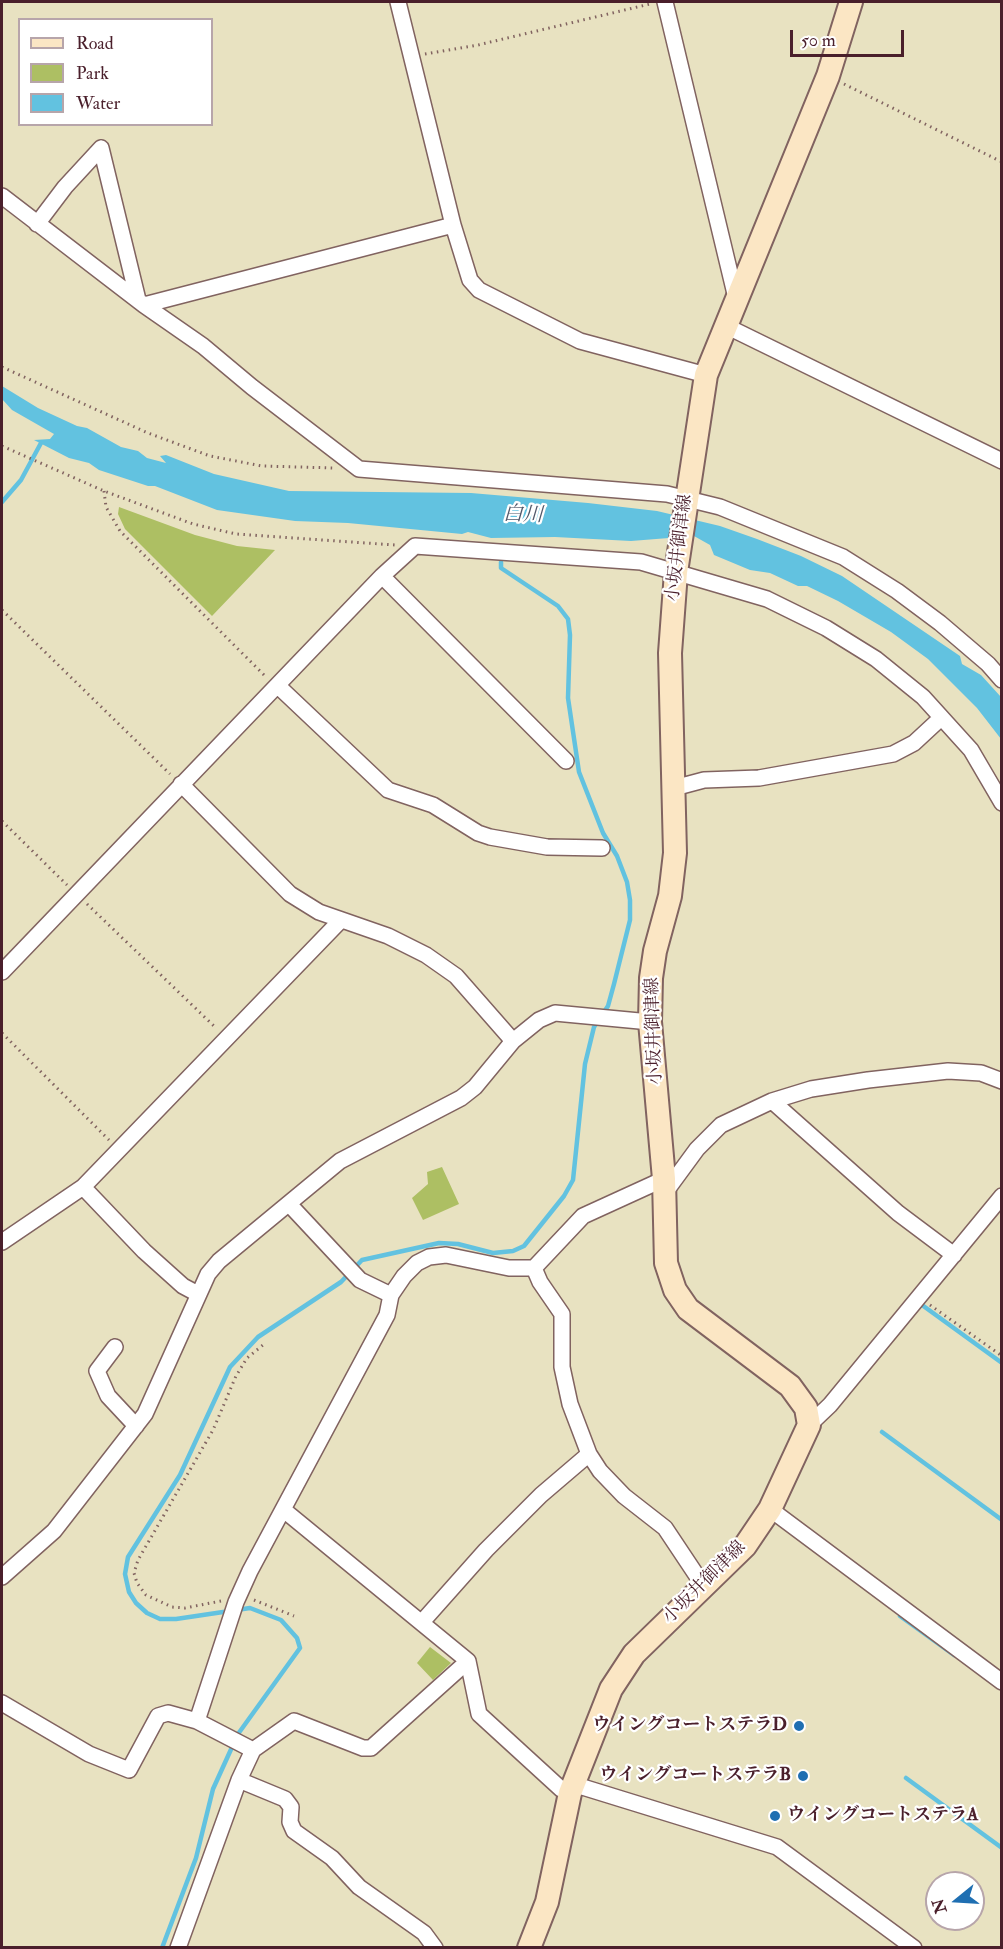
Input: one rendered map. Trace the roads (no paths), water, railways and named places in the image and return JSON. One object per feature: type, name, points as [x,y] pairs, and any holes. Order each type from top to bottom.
[{"type":"main road","name":"小坂井御津線","points":[[529,1947],[547,1902],[573,1789],[611,1689],[634,1654],[745,1546],[770,1509],[808,1425],[806,1408],[790,1386],[688,1308],[675,1290],[666,1263],[664,1187],[650,1022],[655,951],[670,896],[675,853],[670,653],[686,502],[706,375],[724,326],[828,76],[851,2]]},
{"type":"street","points":[[398,2],[464,269],[479,290],[580,341],[706,375]]},
{"type":"street","points":[[665,2],[736,297]]},
{"type":"street","points":[[37,224],[65,187],[101,147],[141,303]]},
{"type":"street","points":[[2,196],[141,303],[203,346],[359,469],[563,485],[686,502],[731,511],[843,557],[897,591],[940,623],[1002,680]]},
{"type":"street","points":[[141,303],[453,225]]},
{"type":"street","points":[[724,326],[1002,461]]},
{"type":"street","points":[[2,972],[382,576],[415,546],[641,562],[678,568],[767,600],[826,628],[876,659],[923,697],[971,750],[1002,803]]},
{"type":"street","points":[[382,576],[566,761]]},
{"type":"street","points":[[278,686],[388,790],[433,805],[478,833],[490,837],[547,847],[603,848]]},
{"type":"street","points":[[674,788],[704,780],[759,778],[893,754],[914,743],[941,718]]},
{"type":"street","points":[[181,784],[290,894],[319,912],[388,936],[426,955],[456,976],[513,1041]]},
{"type":"street","points":[[2,1242],[83,1187],[341,920]]},
{"type":"street","points":[[2,1577],[54,1532],[145,1414],[198,1294],[208,1274],[219,1261],[340,1161],[461,1098],[475,1087],[513,1041],[539,1020],[555,1013],[650,1022]]},
{"type":"street","points":[[196,1721],[237,1600],[285,1511],[330,1418],[387,1315],[391,1295],[411,1269],[429,1257],[446,1255],[509,1268],[534,1268],[583,1216],[664,1187],[721,1125],[772,1101],[811,1089],[948,1071],[981,1073],[1002,1081]]},
{"type":"street","points":[[772,1101],[898,1213],[954,1255]]},
{"type":"street","points":[[83,1187],[144,1251],[183,1286],[198,1294]]},
{"type":"street","points":[[808,1425],[830,1405],[1002,1196]]},
{"type":"street","points":[[289,1204],[360,1280],[391,1295]]},
{"type":"street","points":[[534,1268],[540,1282],[562,1314],[562,1367],[570,1404],[589,1454],[600,1472],[624,1496],[665,1528],[703,1585]]},
{"type":"street","points":[[115,1347],[97,1371],[108,1396],[136,1426]]},
{"type":"street","points":[[422,1622],[486,1550],[541,1495],[589,1454]]},
{"type":"street","points":[[770,1509],[1002,1682]]},
{"type":"street","points":[[285,1511],[468,1662],[479,1714],[561,1789],[573,1789],[777,1847],[914,1947]]},
{"type":"street","points":[[178,1947],[239,1780],[247,1748],[294,1721],[363,1748],[371,1748],[468,1662]]},
{"type":"street","points":[[2,1702],[89,1755],[129,1770],[158,1716],[168,1713],[196,1721],[247,1748]]},
{"type":"street","points":[[239,1780],[285,1799],[291,1807],[290,1822],[294,1831],[332,1858],[359,1887],[424,1933],[435,1947]]},
{"type":"water","name":"白川","points":[[2,386],[38,408],[77,426],[87,428],[121,447],[138,451],[147,458],[166,463],[160,456],[166,455],[214,474],[289,491],[471,493],[588,503],[657,511],[720,526],[757,539],[801,556],[842,576],[960,656],[962,664],[981,675],[1001,697],[1001,739],[977,708],[928,659],[891,632],[807,586],[798,586],[770,573],[750,570],[714,555],[710,545],[694,536],[631,541],[555,537],[491,538],[468,532],[462,534],[348,523],[295,521],[217,510],[155,486],[148,486],[99,470],[89,463],[69,458],[34,440],[50,439],[54,434],[12,410],[2,399]]},
{"type":"waterway","points":[[2,502],[21,480],[41,443]]},
{"type":"waterway","points":[[162,1948],[196,1858],[213,1789],[238,1734],[300,1648],[297,1638],[281,1620],[250,1608],[176,1619],[160,1619],[147,1613],[136,1603],[129,1592],[125,1574],[128,1557],[180,1475],[230,1367],[258,1337],[341,1282],[362,1260],[439,1243],[458,1244],[493,1253],[513,1251],[524,1246],[564,1196],[573,1180],[585,1064],[594,1027],[608,1006],[630,920],[630,900],[627,882],[617,856],[603,833],[579,772],[568,698],[570,635],[568,619],[558,606],[501,568],[501,562]]},
{"type":"waterway","points":[[922,1305],[1002,1363]]},
{"type":"waterway","points":[[882,1432],[1002,1520]]},
{"type":"waterway","points":[[900,1616],[954,1655]]},
{"type":"waterway","points":[[906,1778],[1002,1848]]},
{"type":"place","name":"ウイングコートステラD","points":[[799,1726]]},
{"type":"place","name":"ウイングコートステラB","points":[[803,1776]]},
{"type":"place","name":"ウイングコートステラA","points":[[775,1816]]}]
